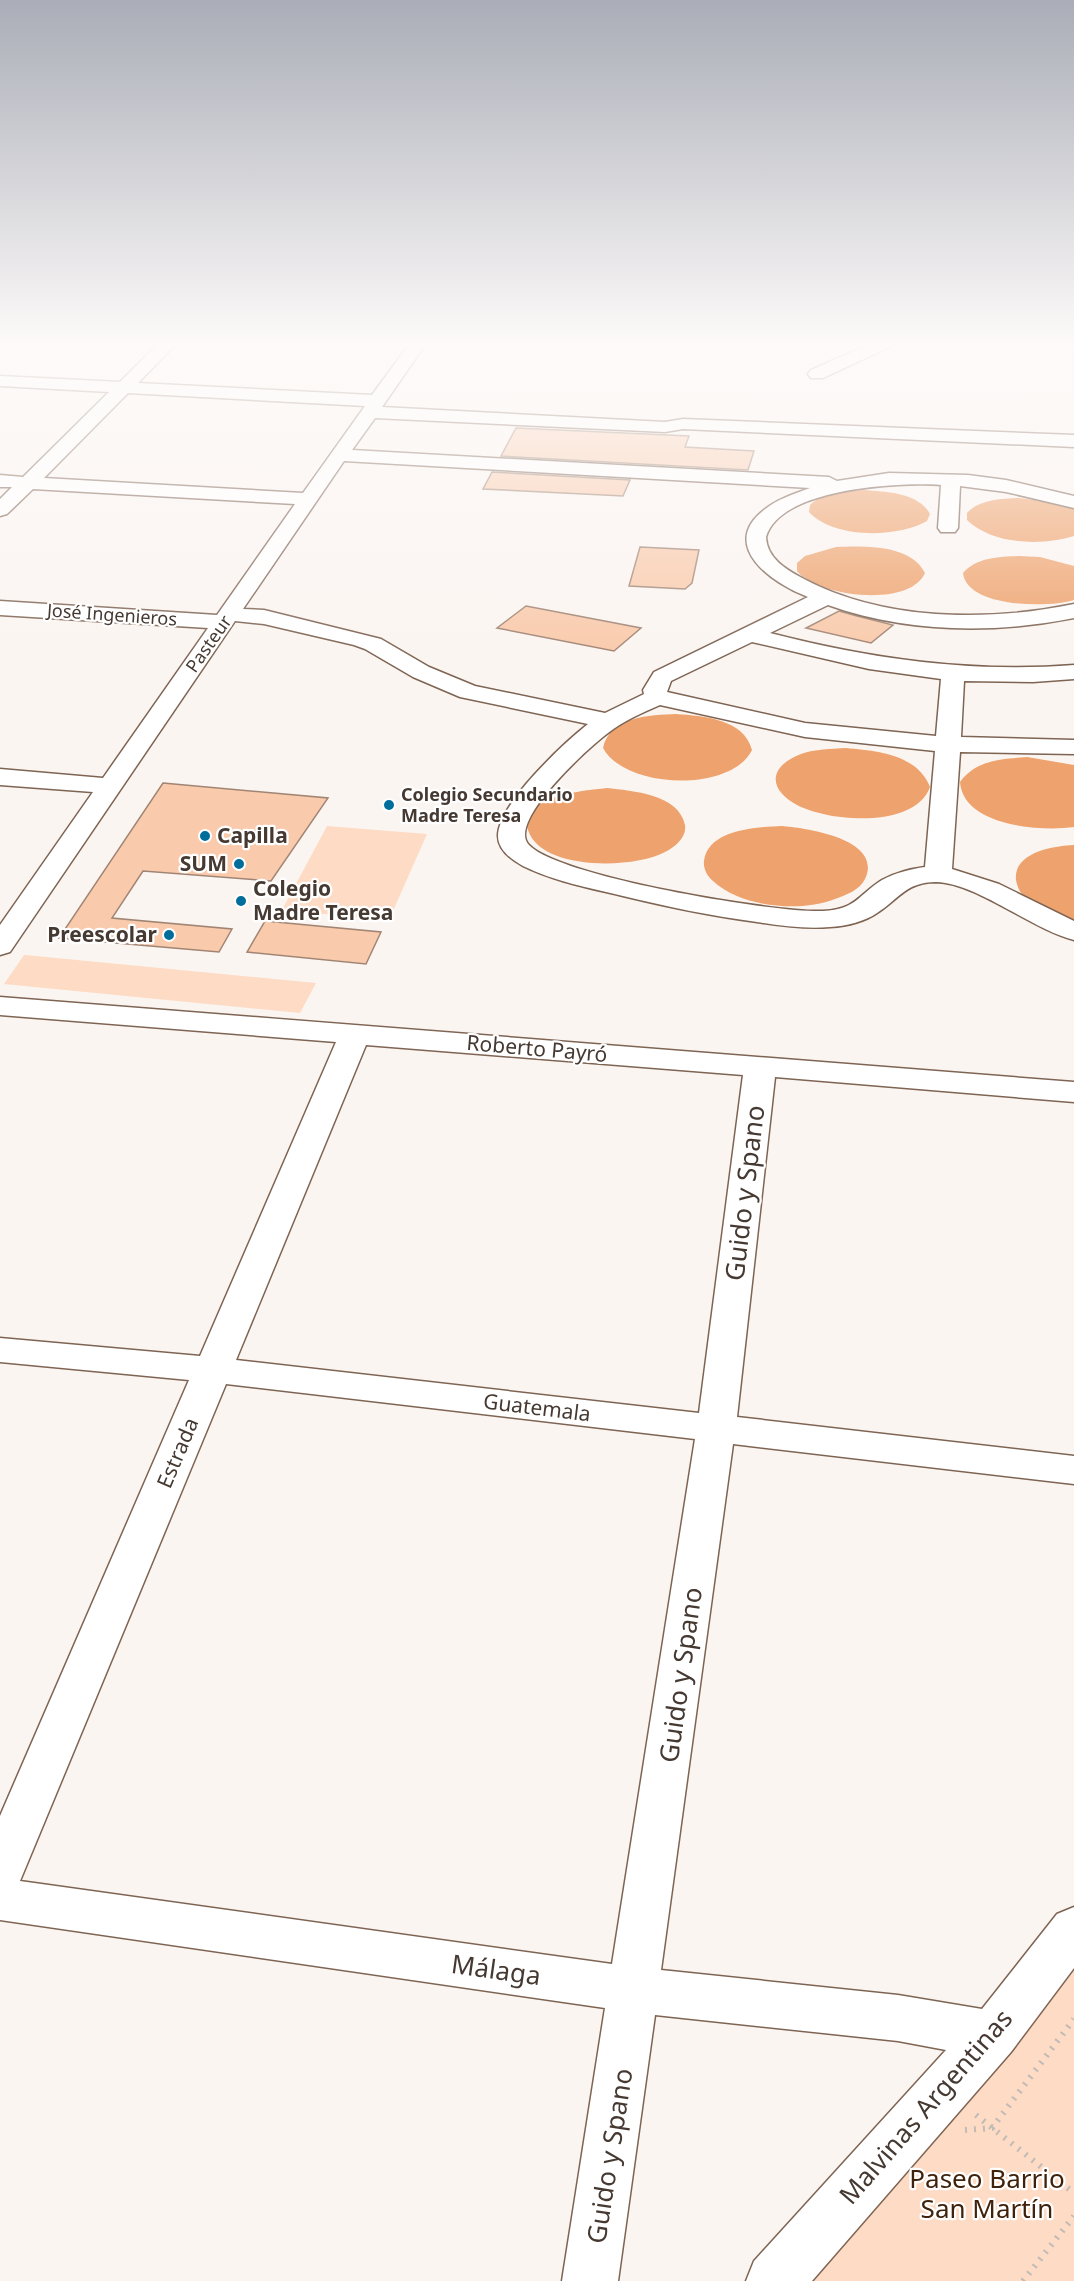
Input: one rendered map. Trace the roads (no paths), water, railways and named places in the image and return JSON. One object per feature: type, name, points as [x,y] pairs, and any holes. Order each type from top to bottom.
[{"type":"street","points":[[0,510],[63,448]]},
{"type":"street","name":"Pasteur","points":[[0,946],[345,448]]},
{"type":"street","points":[[485,463],[493,448]]},
{"type":"street","points":[[340,455],[399,449],[485,463],[849,485]]},
{"type":"street","points":[[399,449],[466,477],[777,493],[796,499]]},
{"type":"street","points":[[1071,615],[1018,620],[968,621],[868,609],[826,597],[795,584],[773,569],[760,554],[756,538],[761,524],[774,511],[796,499],[849,485],[904,479],[951,480],[1021,488],[1074,502]]},
{"type":"street","points":[[948,528],[951,480]]},
{"type":"street","points":[[0,481],[308,499]]},
{"type":"street","points":[[1053,495],[1074,496]]},
{"type":"street","points":[[657,697],[655,690],[662,677],[826,597]]},
{"type":"street","name":"José Ingenieros","points":[[0,608],[228,618],[264,617],[373,644],[421,672],[468,692],[608,722]]},
{"type":"street","points":[[749,634],[836,657],[879,665],[953,673],[1013,676],[1074,672]]},
{"type":"street","points":[[938,874],[953,673]]},
{"type":"street","points":[[1074,747],[946,744],[853,736],[802,729],[657,697],[599,727],[544,780],[519,809],[510,831],[513,847],[526,857],[569,873],[695,905],[803,919],[842,918],[868,906],[891,887],[915,876],[938,874],[973,883],[1008,897],[1074,931]]},
{"type":"street","points":[[0,777],[111,786]]},
{"type":"street","name":"Roberto Payró","points":[[0,1006],[1074,1092]]},
{"type":"street","name":"Estrada","points":[[0,1872],[355,1034]]},
{"type":"street","name":"Guido y Spano","points":[[590,2281],[635,1990],[716,1429],[760,1067]]},
{"type":"street","name":"Guatemala","points":[[0,1350],[214,1370],[1074,1470]]},
{"type":"street","name":"Málaga","points":[[0,1899],[635,1990],[898,2018],[993,2035]]},
{"type":"street","name":"Malvinas Argentinas","points":[[774,2281],[952,2110],[993,2035],[1074,1929]]},
{"type":"place","name":"Colegio Secundario Madre Teresa","points":[[389,805]]},
{"type":"place","name":"Capilla","points":[[205,836]]},
{"type":"place","name":"SUM","points":[[239,864]]},
{"type":"place","name":"Colegio Madre Teresa","points":[[241,901]]},
{"type":"place","name":"Preescolar","points":[[169,935]]},
{"type":"park label","name":"Paseo Barrio San Martín","points":[[987,2194]]}]
